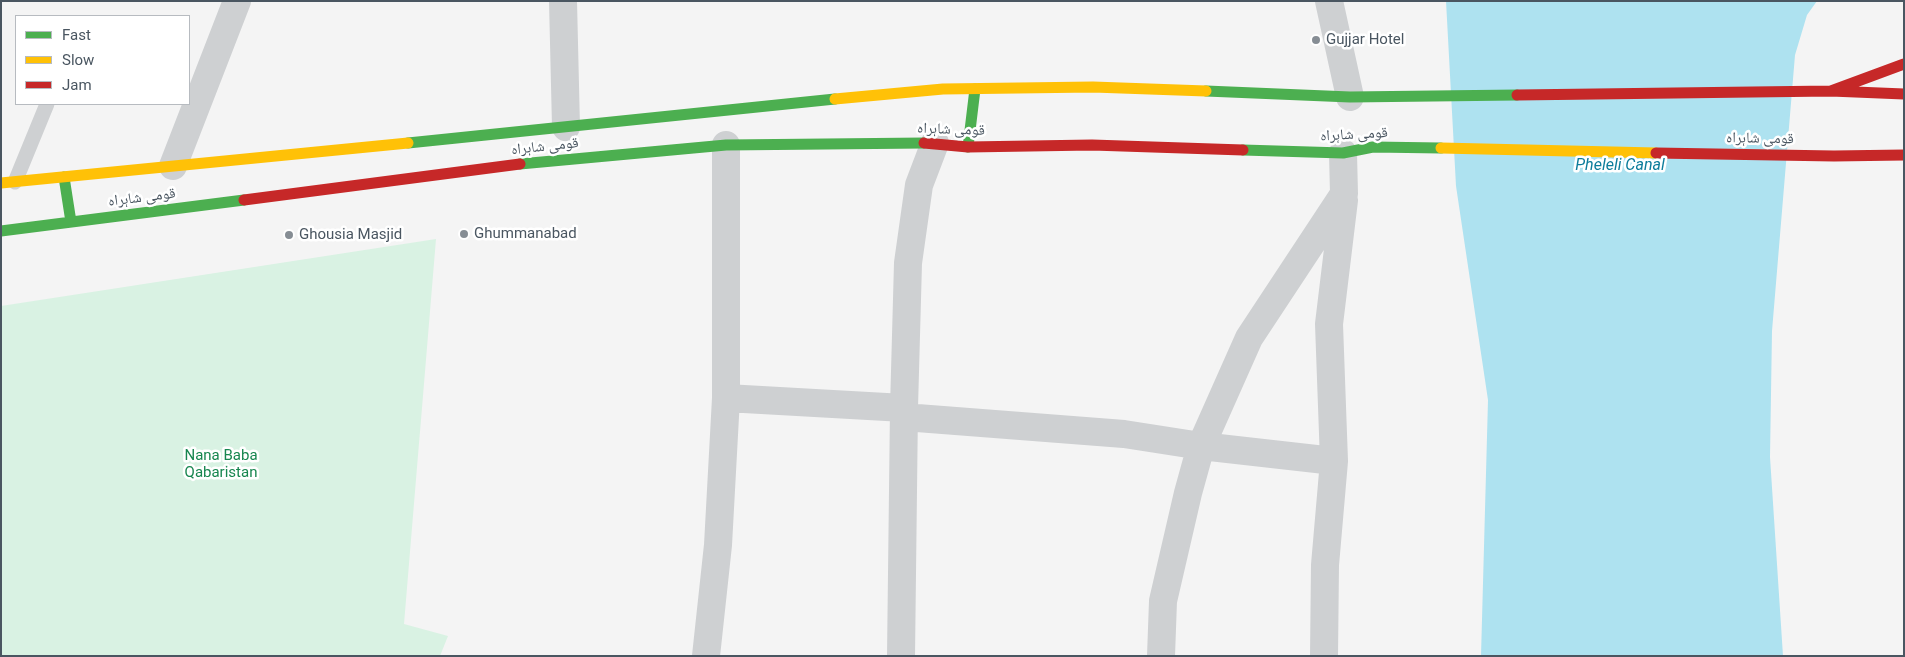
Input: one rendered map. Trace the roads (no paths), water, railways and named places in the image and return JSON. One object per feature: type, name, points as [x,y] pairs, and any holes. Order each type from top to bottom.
[{"type":"main road","points":[[1832,91],[1904,64]]},
{"type":"main road","name":"قومی شاہراہ","points":[[8,182],[566,127],[744,107],[943,89],[1093,88],[1350,97],[1832,91],[1904,94]]},
{"type":"main road","points":[[968,147],[975,89]]},
{"type":"main road","name":"قومی شاہراہ","points":[[1,231],[554,160],[726,145],[935,143],[968,147],[1092,145],[1343,152],[1373,147],[1834,156],[1904,155]]},
{"type":"main road","points":[[64,177],[71,222]]},
{"type":"street","points":[[174,166],[237,1]]},
{"type":"street","points":[[563,1],[566,127]]},
{"type":"street","points":[[1329,1],[1350,97]]},
{"type":"street","points":[[901,656],[908,263],[919,185],[935,143]]},
{"type":"street","points":[[706,656],[718,545],[726,398],[726,145]]},
{"type":"street","points":[[1324,656],[1325,565],[1334,461],[1329,324],[1344,194],[1343,152]]},
{"type":"street","points":[[1161,656],[1163,601],[1201,446],[1249,338],[1344,194]]},
{"type":"street","points":[[726,398],[904,412],[1124,434],[1201,446],[1334,461]]},
{"type":"lane","points":[[8,182],[46,105]]},
{"type":"water","name":"Pheleli Canal","points":[[1446,1],[1817,1],[1807,15],[1795,55],[1772,331],[1770,457],[1783,656],[1481,656],[1488,400],[1456,186]]},
{"type":"place","name":"Gujjar Hotel","points":[[1316,40]]},
{"type":"place","name":"Ghummanabad","points":[[464,234]]},
{"type":"place","name":"Ghousia Masjid","points":[[289,235]]},
{"type":"park label","name":"Nana Baba Qabaristan","points":[[221,464]]}]
